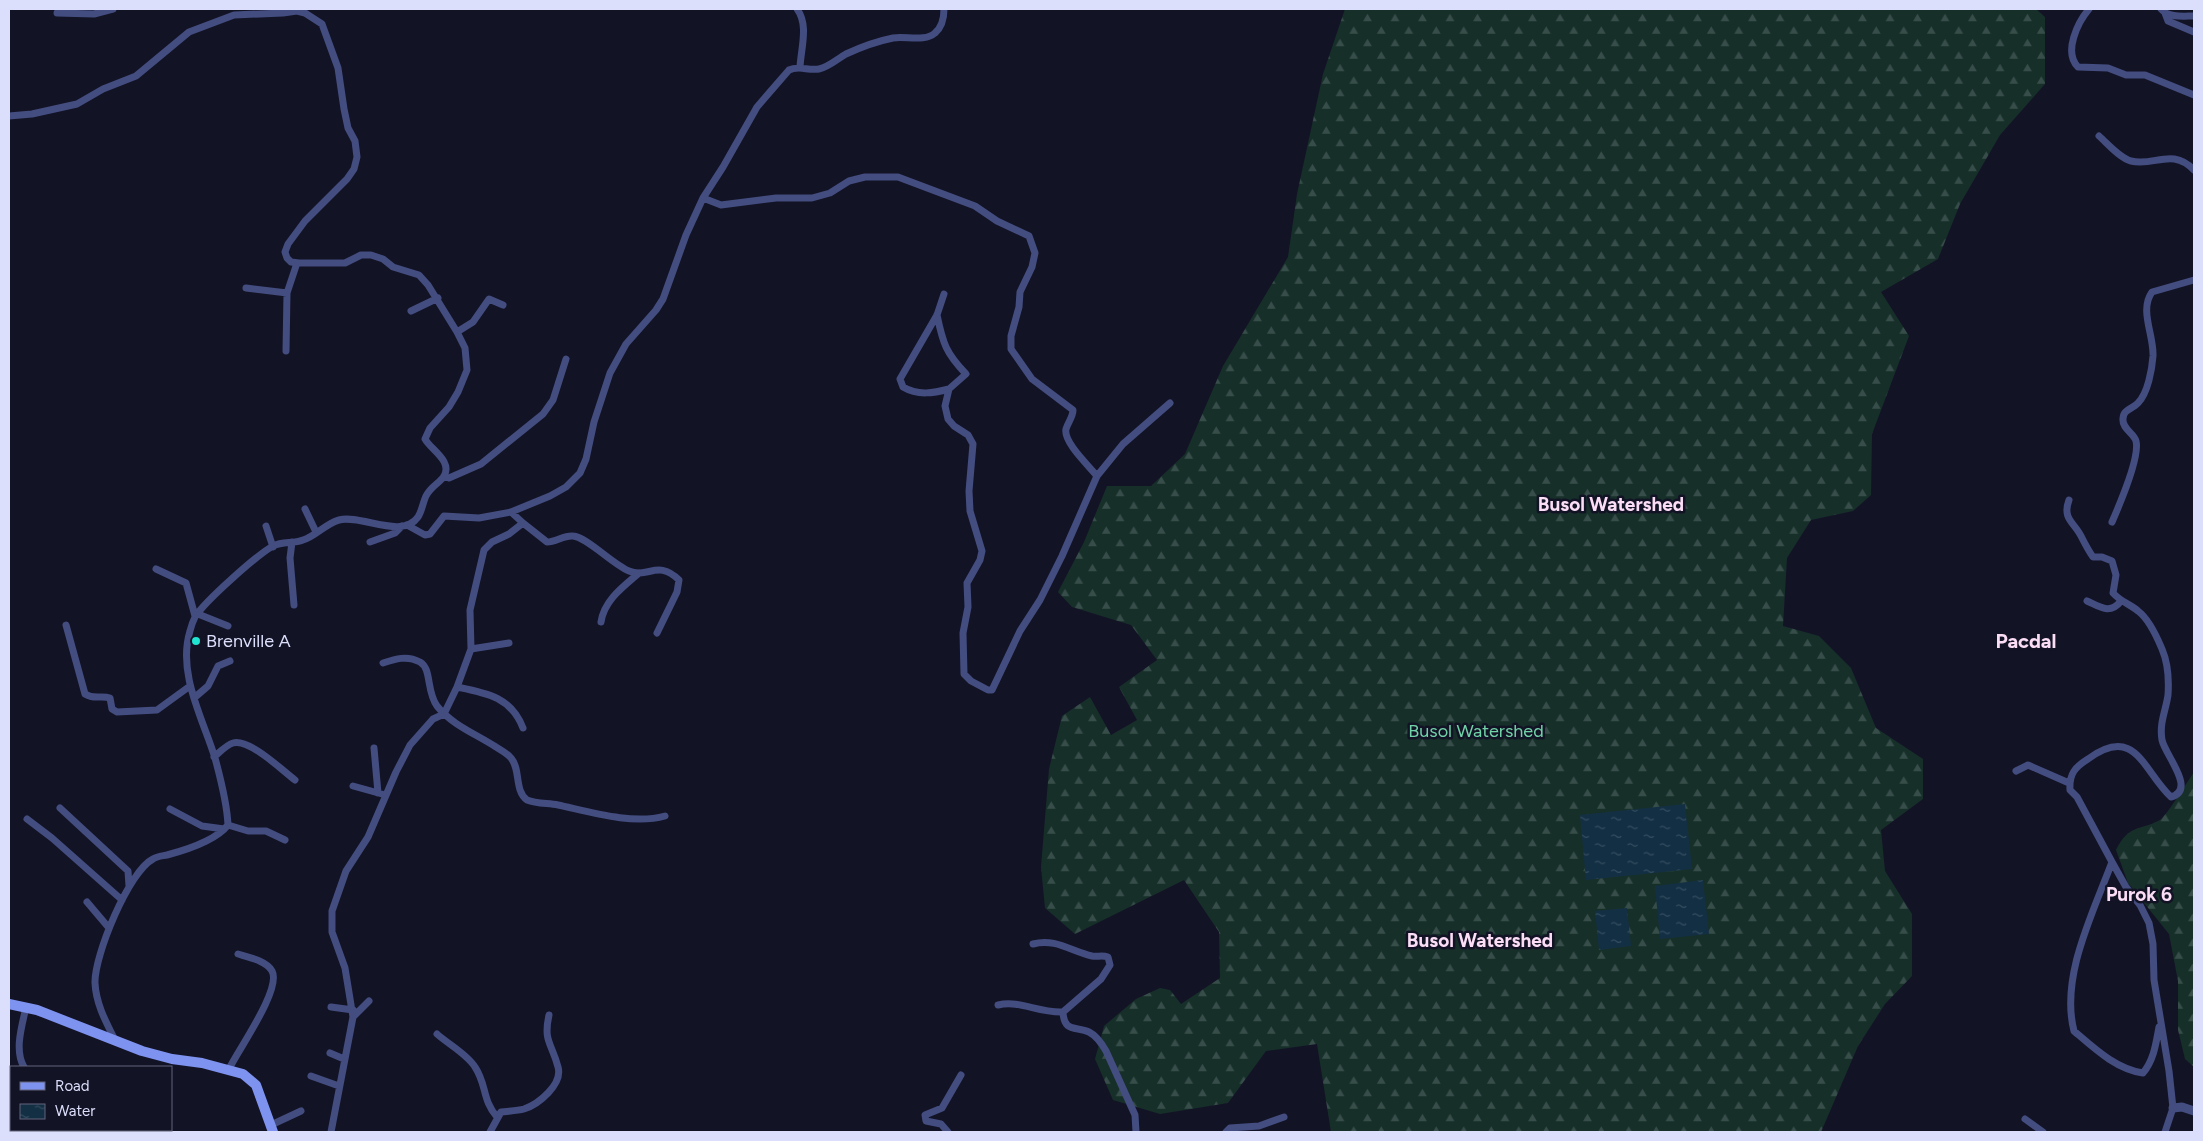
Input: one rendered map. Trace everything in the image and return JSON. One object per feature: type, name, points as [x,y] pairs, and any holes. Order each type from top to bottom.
[{"type":"main road","points":[[9,1004],[38,1010],[172,1063],[229,1069],[243,1074],[256,1085],[272,1129]]},
{"type":"street","points":[[57,13],[94,14],[113,9]]},
{"type":"street","points":[[797,9],[803,16],[804,24],[800,67]]},
{"type":"street","points":[[226,827],[227,810],[214,758],[190,686],[186,649],[189,632],[197,615],[240,572],[273,547],[304,540],[340,520],[350,519],[392,526],[405,525],[425,535],[430,534],[444,516],[479,518],[511,512],[550,496],[566,487],[580,473],[586,460],[596,414],[610,373],[626,344],[656,310],[663,299],[686,236],[703,198],[764,97],[789,70],[800,67],[824,68],[847,54],[893,38],[929,36],[935,33],[940,26],[944,18],[944,9]]},
{"type":"street","points":[[2089,9],[2075,30],[2074,57],[2075,64],[2078,67],[2108,68],[2126,75],[2144,75],[2194,95]]},
{"type":"street","points":[[9,116],[32,114],[77,104],[103,89],[136,76],[189,32],[234,16],[298,10],[322,24],[338,68],[348,128],[355,142],[358,157],[354,169],[347,179],[305,221],[288,244],[285,252],[287,258],[297,263],[345,263],[361,255],[371,255],[384,259],[393,266],[418,275],[438,298],[465,348],[467,370],[464,380],[449,406],[430,428],[425,439],[442,458],[445,466],[444,476],[430,489],[418,518],[395,533],[370,542]]},
{"type":"street","points":[[2163,11],[2194,16]]},
{"type":"street","points":[[2163,11],[2168,21],[2194,32]]},
{"type":"street","points":[[2100,136],[2128,160],[2135,162],[2170,158],[2179,160],[2194,170]]},
{"type":"street","points":[[703,198],[721,205],[776,198],[812,198],[830,193],[849,181],[865,177],[898,178],[975,206],[997,221],[1027,234],[1031,239],[1035,254],[1032,267],[1020,292],[1019,307],[1011,336],[1011,349],[1032,379],[1073,410],[1066,430],[1066,436],[1097,476]]},
{"type":"street","points":[[286,351],[287,293],[297,263]]},
{"type":"street","points":[[2112,522],[2128,481],[2136,449],[2136,442],[2124,426],[2123,419],[2127,410],[2138,404],[2143,395],[2152,362],[2153,354],[2147,302],[2152,292],[2194,280]]},
{"type":"street","points":[[246,288],[287,293]]},
{"type":"street","points":[[936,315],[942,340],[949,356],[966,374],[949,389],[932,394],[907,389],[900,382],[902,374],[936,315],[944,294]]},
{"type":"street","points":[[411,311],[438,298]]},
{"type":"street","points":[[458,332],[474,322],[489,299],[503,305]]},
{"type":"street","points":[[444,476],[449,478],[481,464],[542,414],[553,400],[566,360]]},
{"type":"street","points":[[949,389],[945,406],[948,419],[954,426],[968,435],[973,444],[969,491],[970,511],[982,551],[980,560],[967,582],[968,607],[963,633],[964,674],[971,681],[988,690],[992,690],[996,686],[1003,664],[1040,600],[1062,556],[1097,476],[1123,444],[1170,402]]},
{"type":"street","points":[[2069,500],[2066,512],[2081,536],[2084,545],[2093,557],[2102,556],[2112,561],[2116,575],[2114,593],[2121,601],[2135,608],[2145,618],[2163,651],[2166,663],[2168,694],[2162,719],[2161,736],[2180,777],[2180,792],[2178,795],[2171,797],[2161,789],[2140,757],[2130,748],[2120,746],[2090,757],[2075,769],[2069,783],[2070,790],[2077,797],[2126,887],[2140,905],[2149,923],[2153,944],[2154,980],[2170,1070],[2173,1108],[2165,1132]]},
{"type":"street","points":[[305,509],[316,532]]},
{"type":"street","points":[[511,512],[548,542],[565,536],[580,538],[628,571],[639,573],[656,569],[664,570],[679,580],[678,592],[658,633]]},
{"type":"street","points":[[331,1132],[353,1013],[345,968],[332,932],[332,911],[346,871],[368,838],[396,772],[410,745],[429,722],[444,714],[458,687],[470,649],[470,610],[484,550],[492,542],[509,534],[523,523]]},
{"type":"street","points":[[266,526],[273,547]]},
{"type":"street","points":[[292,542],[290,558],[294,605]]},
{"type":"street","points":[[156,569],[186,583],[197,615]]},
{"type":"street","points":[[601,622],[606,606],[639,573]]},
{"type":"street","points":[[2086,601],[2107,610],[2113,609],[2121,601]]},
{"type":"street","points":[[197,615],[228,626]]},
{"type":"street","points":[[66,625],[85,694],[95,698],[105,696],[110,698],[112,709],[117,712],[157,710],[190,686]]},
{"type":"street","points":[[470,649],[509,642]]},
{"type":"street","points":[[383,663],[400,658],[420,662],[427,668],[431,698],[452,722],[485,739],[511,758],[515,765],[520,789],[527,800],[556,804],[588,812],[641,819],[665,816]]},
{"type":"street","points":[[194,698],[208,686],[218,666],[230,660]]},
{"type":"street","points":[[458,687],[479,691],[505,702],[523,728]]},
{"type":"street","points":[[214,758],[233,743],[243,743],[255,749],[296,780]]},
{"type":"street","points":[[374,748],[378,793]]},
{"type":"street","points":[[2016,771],[2028,765],[2069,783]]},
{"type":"street","points":[[353,786],[387,796]]},
{"type":"street","points":[[60,808],[128,871],[129,889]]},
{"type":"street","points":[[170,809],[202,826],[266,831],[285,840]]},
{"type":"street","points":[[27,819],[52,838],[122,900]]},
{"type":"street","points":[[115,1041],[103,1018],[95,982],[100,951],[108,928],[122,900],[142,866],[154,858],[168,855],[193,845],[226,827]]},
{"type":"street","points":[[2112,862],[2081,945],[2072,980],[2069,1003],[2074,1031],[2114,1062],[2134,1072],[2143,1073],[2149,1066],[2153,1056],[2160,1021]]},
{"type":"street","points":[[87,902],[108,928]]},
{"type":"street","points":[[998,1005],[1012,1002],[1043,1012],[1063,1012],[1106,974],[1110,965],[1110,960],[1104,956],[1093,956],[1053,942],[1033,944]]},
{"type":"street","points":[[229,1069],[274,988],[272,972],[269,967],[238,954]]},
{"type":"street","points":[[353,1013],[369,1001]]},
{"type":"street","points":[[330,1007],[353,1013]]},
{"type":"street","points":[[23,1066],[19,1058],[26,1008]]},
{"type":"street","points":[[1063,1012],[1063,1021],[1068,1026],[1095,1036],[1106,1051],[1135,1115],[1136,1132]]},
{"type":"street","points":[[490,1132],[501,1112],[524,1109],[543,1097],[556,1082],[559,1069],[546,1036],[549,1015]]},
{"type":"street","points":[[437,1034],[474,1066],[480,1076],[488,1107],[497,1117]]},
{"type":"street","points":[[330,1054],[344,1059]]},
{"type":"street","points":[[948,1132],[941,1124],[926,1121],[925,1115],[942,1108],[961,1075]]},
{"type":"street","points":[[311,1076],[338,1086]]},
{"type":"street","points":[[2173,1108],[2182,1107],[2194,1110]]},
{"type":"street","points":[[272,1129],[302,1111]]},
{"type":"street","points":[[1226,1132],[1230,1128],[1259,1126],[1284,1117]]},
{"type":"street","points":[[2025,1118],[2043,1132]]},
{"type":"green space","name":"Busol Watershed","points":[[1345,9],[2036,9],[2045,17],[2045,84],[2000,135],[1960,204],[1938,259],[1881,292],[1909,336],[1872,434],[1871,495],[1853,511],[1811,520],[1787,558],[1783,626],[1819,636],[1851,668],[1876,728],[1923,759],[1923,799],[1881,830],[1885,871],[1912,914],[1912,976],[1885,1004],[1858,1046],[1821,1132],[1331,1132],[1317,1044],[1266,1051],[1228,1103],[1160,1114],[1113,1100],[1095,1059],[1104,1026],[1136,999],[1160,988],[1170,990],[1181,1004],[1220,978],[1219,932],[1184,880],[1075,934],[1045,908],[1041,867],[1049,769],[1062,716],[1090,697],[1111,735],[1137,720],[1119,687],[1157,660],[1131,625],[1072,607],[1058,592],[1084,542],[1107,486],[1151,486],[1185,454],[1223,366],[1288,257],[1297,194],[1323,74]]},
{"type":"green space","points":[[2194,772],[2194,1067],[2185,1059],[2178,1030],[2178,981],[2169,934],[2128,883],[2116,850],[2130,832],[2163,817]]},
{"type":"water","points":[[1685,804],[1692,869],[1586,880],[1580,815]]},
{"type":"water","points":[[1703,880],[1709,934],[1660,939],[1655,886]]},
{"type":"water","points":[[1627,908],[1631,946],[1599,950],[1595,911]]},
{"type":"place","name":"Brenville A","points":[[196,641]]},
{"type":"district","name":"Busol Watershed","points":[[1611,504]]},
{"type":"district","name":"Pacdal","points":[[2026,641]]},
{"type":"district","name":"Purok 6","points":[[2139,894]]},
{"type":"district","name":"Busol Watershed","points":[[1480,940]]}]
